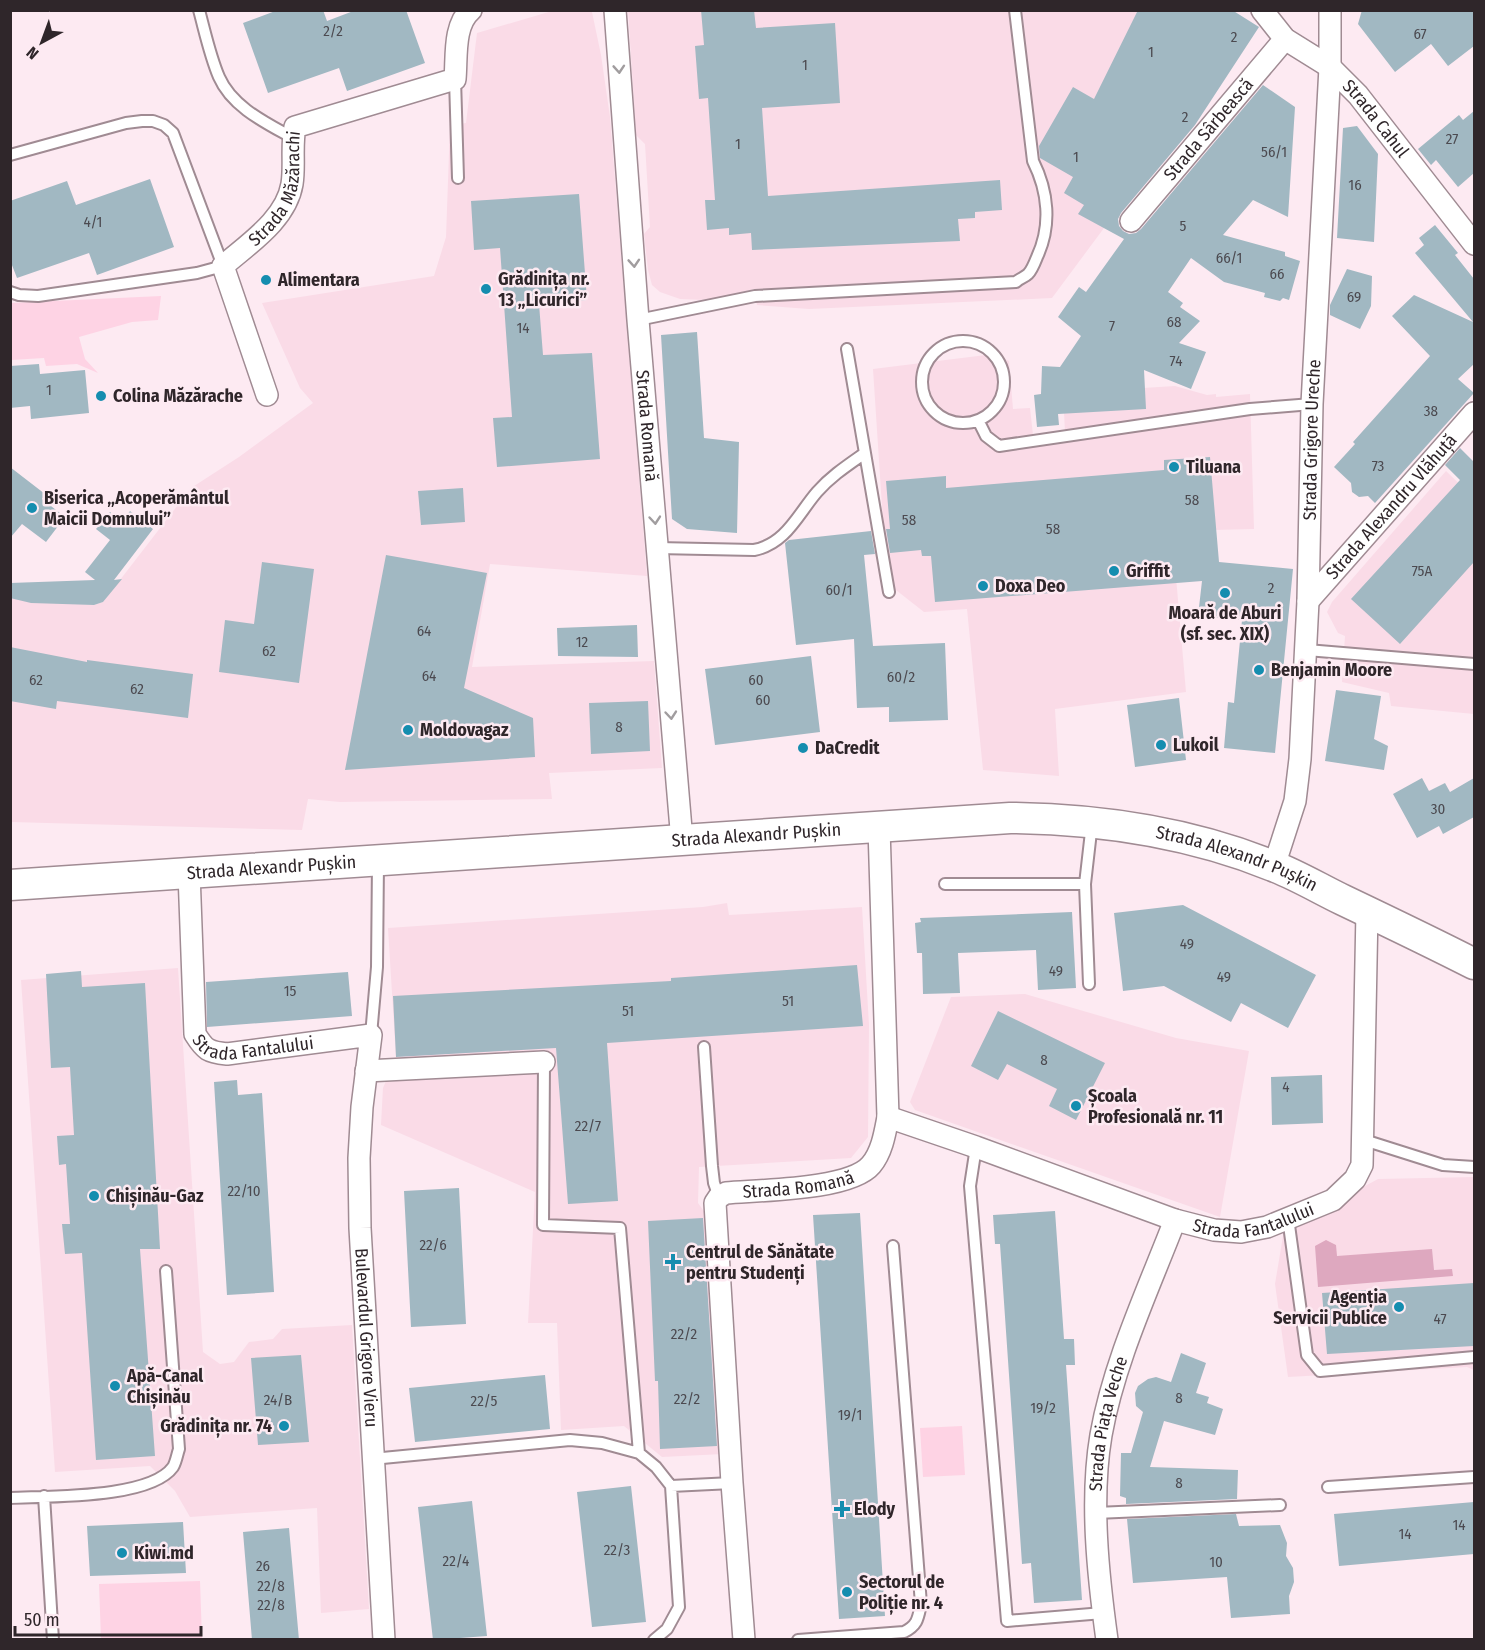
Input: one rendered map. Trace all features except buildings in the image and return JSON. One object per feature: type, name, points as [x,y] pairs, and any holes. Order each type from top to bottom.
[{"type":"main road","name":"Strada Alexandr Pușkin","points":[[10,885],[1010,818],[1050,819],[1123,825],[1156,831],[1274,866],[1474,964]]},
{"type":"street","points":[[455,79],[459,30],[471,10]]},
{"type":"street","name":"Strada Romană","points":[[615,10],[638,320],[682,841]]},
{"type":"street","name":"Strada Cahul","points":[[1262,10],[1285,39],[1330,67],[1358,95],[1474,244]]},
{"type":"street","name":"Strada Grigore Ureche","points":[[1274,866],[1295,801],[1300,759],[1307,650],[1312,404],[1330,67],[1330,10]]},
{"type":"street","name":"Strada Sârbească","points":[[1131,220],[1285,39]]},
{"type":"street","name":"Strada Măzărachi","points":[[223,266],[273,221],[288,199],[292,184],[295,127],[455,79]]},
{"type":"street","points":[[223,266],[267,395]]},
{"type":"street","name":"Strada Alexandru Vlăhuță","points":[[1308,601],[1474,413]]},
{"type":"street","name":"Strada Romană","points":[[744,1640],[732,1483],[716,1203],[719,1197],[726,1194],[836,1183],[861,1174],[878,1155],[888,1117],[879,828]]},
{"type":"street","name":"Strada Fantalului","points":[[189,873],[195,1034],[202,1046],[212,1053],[226,1054],[371,1035]]},
{"type":"street","name":"Strada Fantalului","points":[[888,1117],[1175,1221],[1214,1230],[1241,1232],[1267,1227],[1333,1200],[1356,1179],[1362,1166],[1367,912]]},
{"type":"street","name":"Bulevardul Grigore Vieru","points":[[371,1035],[362,1107],[359,1170],[372,1459],[384,1640]]},
{"type":"street","points":[[366,1071],[544,1062]]},
{"type":"street","name":"Strada Piața Veche","points":[[1107,1640],[1096,1513],[1101,1436],[1118,1369],[1175,1221]]},
{"type":"lane","points":[[199,10],[219,78],[227,90],[247,110],[293,138]]},
{"type":"lane","points":[[638,320],[754,296],[1016,282],[1028,274],[1043,241],[1046,202],[1041,178],[1033,161],[1015,10]]},
{"type":"lane","points":[[455,79],[458,178]]},
{"type":"lane","points":[[10,155],[126,123],[153,121],[164,125],[173,134],[223,266],[197,273],[38,296],[10,292]]},
{"type":"lane","points":[[958,340],[978,343],[994,354],[1004,372],[1004,392],[1000,401],[995,410],[979,422],[959,424],[940,417],[926,402],[921,383],[926,363],[939,348],[958,340]]},
{"type":"lane","points":[[847,349],[890,592]]},
{"type":"lane","points":[[979,422],[986,436],[999,446],[1250,409],[1312,404]]},
{"type":"lane","points":[[657,548],[754,550],[767,548],[792,525],[818,490],[865,453]]},
{"type":"lane","points":[[1307,650],[1474,664]]},
{"type":"lane","points":[[1089,984],[1085,884],[1092,822]]},
{"type":"lane","points":[[371,1035],[377,967],[378,861]]},
{"type":"lane","points":[[945,884],[1085,884]]},
{"type":"lane","points":[[704,1047],[712,1166],[714,1184],[719,1197]]},
{"type":"lane","points":[[544,1062],[543,1225],[620,1228],[639,1453]]},
{"type":"lane","points":[[1364,1140],[1443,1165],[1474,1167]]},
{"type":"lane","points":[[976,1147],[970,1186],[1007,1621],[1103,1613]]},
{"type":"lane","points":[[1288,1218],[1307,1355],[1320,1371],[1474,1357]]},
{"type":"lane","points":[[798,1640],[904,1632],[913,1628],[921,1605],[893,1246]]},
{"type":"lane","points":[[10,1498],[117,1491],[138,1487],[164,1476],[173,1466],[179,1449],[166,1271]]},
{"type":"lane","points":[[372,1459],[570,1440],[602,1443],[639,1453],[656,1467],[671,1486],[679,1607],[667,1629],[654,1640]]},
{"type":"lane","points":[[1328,1487],[1474,1477]]},
{"type":"lane","points":[[671,1486],[732,1483]]},
{"type":"lane","points":[[44,1496],[53,1640]]},
{"type":"lane","points":[[1096,1513],[1280,1505]]},
{"type":"shaded area","points":[[628,10],[1204,11],[1104,228],[1052,298],[809,309],[757,305],[755,289],[706,300],[680,299],[660,292],[652,285],[644,234],[650,227],[645,144],[636,135]]},
{"type":"shaded area","points":[[552,11],[592,12],[601,55],[610,117],[647,576],[490,564],[472,667],[654,661],[662,768],[549,773],[552,799],[340,802],[308,799],[302,830],[11,822],[11,598],[94,605],[103,602],[191,488],[239,457],[313,403],[300,388],[262,303],[434,276],[446,237],[450,125],[466,123],[477,33]]},
{"type":"shaded area","points":[[161,296],[158,320],[132,322],[79,337],[85,359],[98,373],[77,364],[46,366],[44,358],[11,360],[11,303]]},
{"type":"shaded area","points":[[994,354],[1009,361],[1013,409],[1030,408],[1033,435],[1065,432],[1063,393],[1175,386],[1207,395],[1216,394],[1216,397],[1250,394],[1254,529],[1172,531],[1186,692],[1055,709],[1059,776],[983,770],[967,609],[924,612],[887,583],[873,369]]},
{"type":"shaded area","points":[[1446,471],[1474,498],[1474,714],[1391,706],[1389,693],[1342,682],[1345,636],[1338,633],[1327,612],[1332,602]]},
{"type":"shaded area","points":[[727,903],[729,915],[862,907],[869,1025],[868,1137],[851,1158],[699,1167],[698,1203],[708,1217],[723,1454],[662,1457],[624,1426],[561,1430],[557,1323],[528,1323],[535,1192],[381,1125],[383,1088],[396,1058],[388,928],[703,907]]},
{"type":"shaded area","points":[[178,968],[203,1352],[220,1364],[234,1362],[249,1342],[273,1339],[282,1329],[352,1325],[369,1609],[321,1613],[317,1508],[190,1517],[175,1491],[150,1466],[55,1472],[21,980]]},
{"type":"shaded area","name":"Școala Profesională nr. 11","points":[[1025,994],[1176,1038],[1249,1051],[1220,1217],[915,1110],[910,1102],[951,997]]},
{"type":"shaded area","name":"Agenția Servicii Publice","points":[[1474,1177],[1474,1370],[1467,1367],[1288,1377],[1275,1284],[1284,1230],[1378,1179]]},
{"type":"shaded area","points":[[1326,1240],[1336,1245],[1337,1256],[1432,1249],[1434,1270],[1452,1269],[1453,1276],[1318,1287],[1315,1246]]},
{"type":"shaded area","points":[[962,1426],[965,1475],[923,1477],[920,1428]]},
{"type":"shaded area","points":[[200,1581],[202,1639],[101,1639],[99,1584]]},
{"type":"place","name":"Alimentara","points":[[266,280]]},
{"type":"place","name":"Grădinița nr. 13 „Licurici”","points":[[486,289]]},
{"type":"place","name":"Colina Măzărache","points":[[101,396]]},
{"type":"place","name":"Tiluana","points":[[1174,467]]},
{"type":"place","name":"Biserica „Acoperământul Maicii Domnului”","points":[[32,508]]},
{"type":"place","name":"Griffit","points":[[1114,571]]},
{"type":"place","name":"Doxa Deo","points":[[983,586]]},
{"type":"place","name":"Moară de Aburi (sf. sec. XIX)","points":[[1225,593]]},
{"type":"place","name":"Benjamin Moore","points":[[1259,670]]},
{"type":"place","name":"Moldovagaz","points":[[408,730]]},
{"type":"place","name":"Lukoil","points":[[1161,745]]},
{"type":"place","name":"DaCredit","points":[[803,748]]},
{"type":"place","name":"Școala Profesională nr. 11","points":[[1076,1106]]},
{"type":"place","name":"Chișinău-Gaz","points":[[94,1196]]},
{"type":"place","name":"Centrul de Sănătate pentru Studenți","points":[[673,1262]]},
{"type":"place","name":"Agenția Servicii Publice","points":[[1399,1307]]},
{"type":"place","name":"Apă-Canal Chișinău","points":[[115,1386]]},
{"type":"place","name":"Grădinița nr. 74","points":[[284,1426]]},
{"type":"place","name":"Elody","points":[[842,1509]]},
{"type":"place","name":"Kiwi.md","points":[[122,1553]]},
{"type":"place","name":"Sectorul de Poliție nr. 4","points":[[847,1592]]}]
